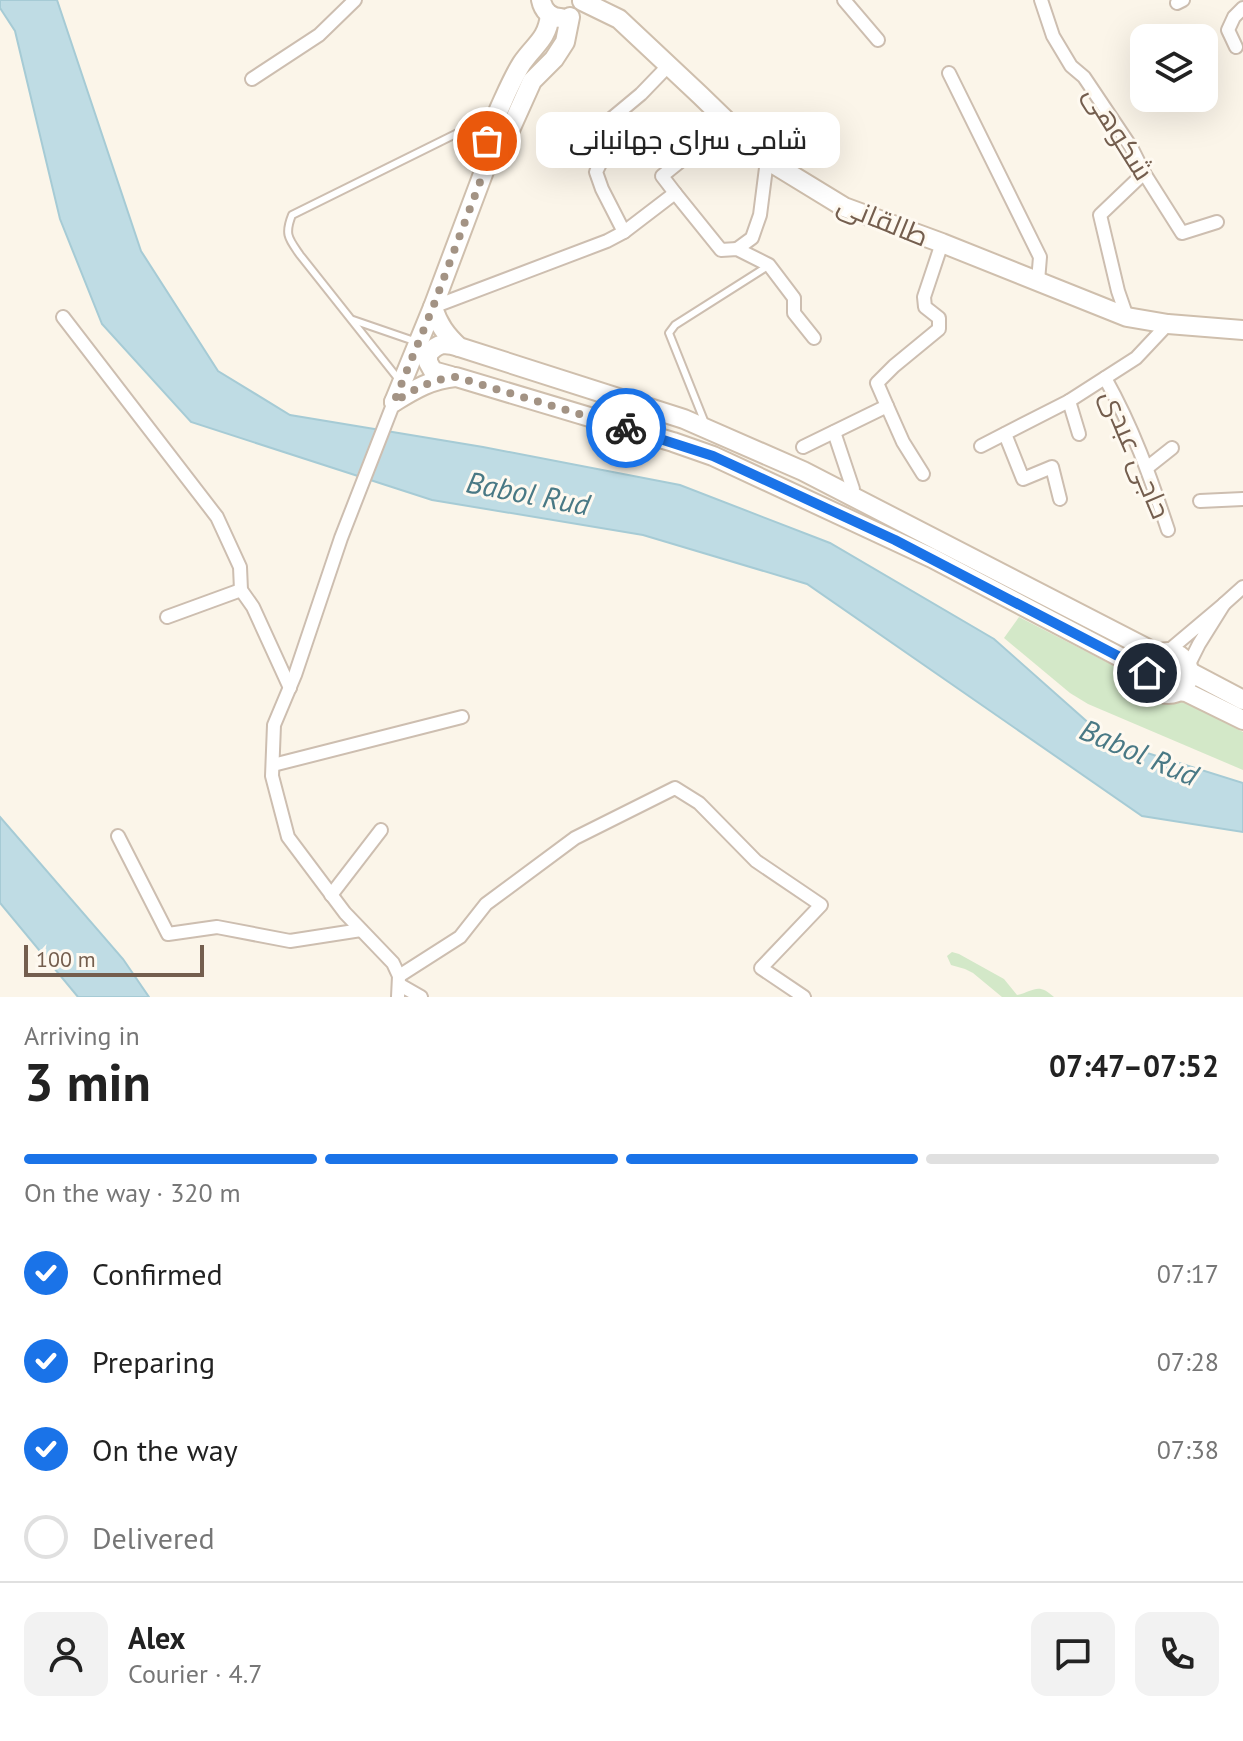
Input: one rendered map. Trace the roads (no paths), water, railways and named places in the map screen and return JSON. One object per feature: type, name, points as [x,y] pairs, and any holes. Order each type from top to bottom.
[{"type":"main road","points":[[546,7],[557,18],[577,8],[607,7],[631,30]]},
{"type":"main road","points":[[489,158],[487,141],[499,112],[522,64],[548,28],[546,7]]},
{"type":"main road","points":[[394,402],[489,158],[505,141],[532,81],[554,59],[565,42],[577,8]]},
{"type":"main road","name":"طالقانی","points":[[577,8],[631,30],[767,160],[844,207],[1127,317],[1242,332]]},
{"type":"main road","points":[[433,307],[443,330],[459,347]]},
{"type":"main road","points":[[1147,673],[932,558],[713,456],[442,375],[433,371],[428,354],[437,344],[447,343],[684,419],[830,484],[1163,653],[1179,655],[1185,659],[1189,669],[1186,685],[1179,691]]},
{"type":"main road","points":[[394,402],[429,382],[456,377]]},
{"type":"main road","points":[[1163,653],[1149,664],[1147,673],[1150,684],[1161,693],[1186,692],[1243,720]]},
{"type":"main road","points":[[1189,669],[1243,700]]},
{"type":"street","points":[[252,79],[319,35],[355,0]]},
{"type":"street","points":[[844,0],[878,40]]},
{"type":"street","name":"شکوهی","points":[[1041,0],[1053,36],[1071,66],[1084,77],[1131,147],[1182,233],[1217,222]]},
{"type":"street","points":[[1236,47],[1228,30],[1243,8]]},
{"type":"street","points":[[624,232],[596,172],[608,149],[605,124],[668,66]]},
{"type":"street","points":[[949,73],[1040,257],[1038,281]]},
{"type":"street","points":[[683,159],[662,176],[721,250],[737,249],[769,265],[794,298],[794,313],[814,338]]},
{"type":"street","points":[[737,249],[752,238],[760,215],[767,160]]},
{"type":"street","points":[[1127,317],[1100,215],[1144,173]]},
{"type":"street","points":[[433,307],[607,241],[624,232],[675,193]]},
{"type":"street","points":[[923,474],[903,442],[877,383],[939,329],[939,318],[925,307],[924,297],[942,243]]},
{"type":"street","points":[[63,317],[217,517],[240,567],[241,590],[253,607],[290,688]]},
{"type":"street","points":[[981,446],[1069,401],[1136,358],[1168,324]]},
{"type":"street","name":"حاجی عبدی","points":[[1105,378],[1148,467],[1168,530]]},
{"type":"street","points":[[1069,401],[1079,434]]},
{"type":"street","points":[[394,402],[274,725],[272,776],[288,837],[345,913],[393,963],[399,986],[421,997]]},
{"type":"street","points":[[803,447],[887,406]]},
{"type":"street","points":[[834,432],[853,489]]},
{"type":"street","points":[[1005,434],[1023,479],[1052,467],[1060,499]]},
{"type":"street","points":[[1148,467],[1172,448]]},
{"type":"street","points":[[1200,501],[1243,499]]},
{"type":"street","points":[[1163,653],[1243,587]]},
{"type":"street","points":[[167,617],[241,590]]},
{"type":"street","points":[[1189,669],[1199,644],[1224,604]]},
{"type":"street","points":[[273,765],[462,717]]},
{"type":"street","points":[[399,986],[460,937],[486,904],[575,838],[675,788],[699,803],[756,861],[821,905],[761,968],[804,997]]},
{"type":"street","points":[[331,895],[381,830]]},
{"type":"street","points":[[118,836],[168,934],[217,927],[290,941],[361,930]]},
{"type":"lane","points":[[402,384],[300,255],[288,238],[287,228],[292,215],[499,112]]},
{"type":"lane","points":[[708,430],[669,333],[675,325],[769,265]]},
{"type":"lane","points":[[353,320],[419,342]]},
{"type":"water","name":"Babol Rud","points":[[0,0],[57,0],[141,251],[218,371],[290,415],[483,447],[680,485],[830,543],[994,639],[1109,741],[1243,783],[1243,832],[1142,816],[807,584],[643,535],[432,500],[191,422],[102,324],[60,219],[15,31],[0,8]]},
{"type":"water","points":[[0,817],[123,959],[149,997],[78,997],[0,903]]},
{"type":"place","name":"شامی سرای جهانبانی","points":[[487,141]]}]
